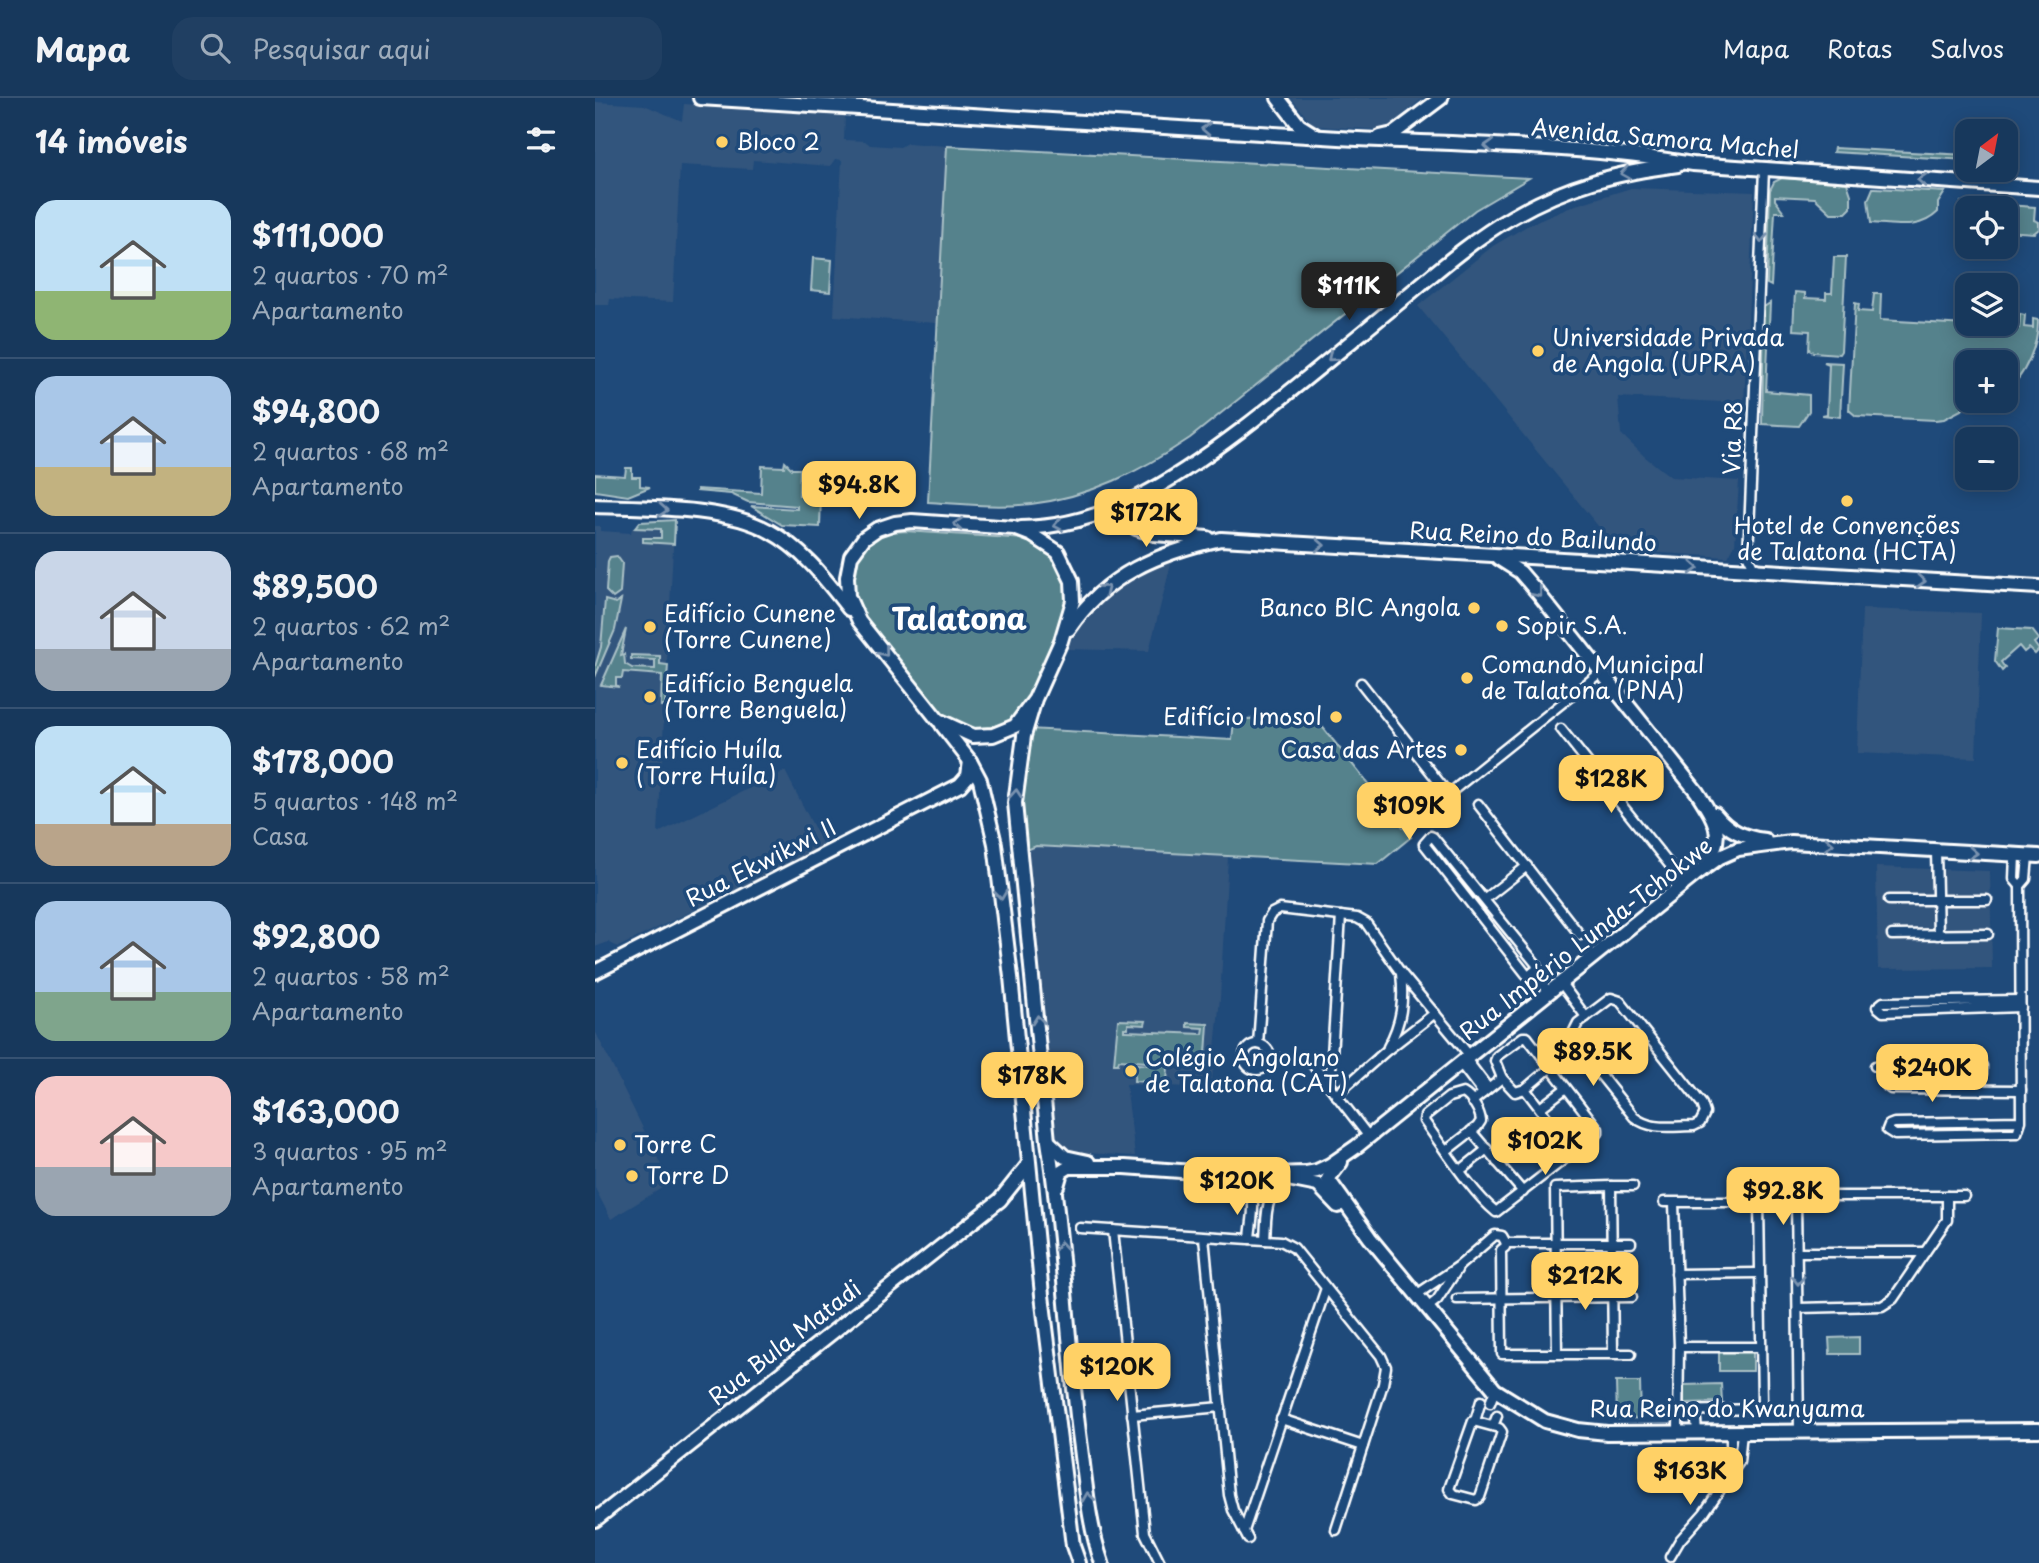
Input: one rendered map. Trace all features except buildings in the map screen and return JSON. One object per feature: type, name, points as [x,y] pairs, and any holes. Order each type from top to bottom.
[{"type":"main road","name":"Avenida Samora Machel","points":[[700,98],[1366,140],[1603,152],[1693,164],[2039,188]]},
{"type":"main road","points":[[1278,98],[1304,129],[1322,137]]},
{"type":"main road","points":[[1366,140],[1393,134],[1437,101]]},
{"type":"main road","points":[[1429,143],[1418,127],[1437,101]]},
{"type":"main road","points":[[1275,133],[1291,126],[1289,113]]},
{"type":"main road","points":[[859,621],[848,596],[847,577],[851,556],[864,538],[877,528],[912,521],[1036,528],[1087,519],[1135,499],[1202,460],[1453,258],[1512,217],[1561,193],[1612,175],[1693,164]]},
{"type":"main road","points":[[1135,499],[1129,515],[1136,527],[1154,534],[1221,539]]},
{"type":"main road","points":[[595,504],[725,516],[741,519],[768,530],[810,562],[970,761],[980,780],[995,845],[1011,977],[1042,1295],[1073,1546],[1080,1563]]},
{"type":"main road","points":[[1014,528],[1048,543],[1058,552],[1072,581],[1073,601],[1061,641],[1035,699],[1024,736],[1015,803],[1048,1141],[1056,1190],[1075,1401],[1095,1543],[1103,1563]]},
{"type":"main road","name":"Rua Reino do Bailundo","points":[[1061,641],[1095,596],[1131,570],[1183,547],[1221,539],[2039,587]]},
{"type":"main road","points":[[1484,555],[1505,562],[1520,572],[1725,827],[1738,835],[1767,841],[1791,842]]},
{"type":"main road","points":[[938,720],[973,736],[993,736],[1015,726],[1035,699]]},
{"type":"main road","name":"Rua Ekwikwi II","points":[[595,972],[946,792],[964,781],[970,761]]},
{"type":"main road","name":"Rua Ekwikwi II","points":[[946,792],[972,787],[980,791],[986,801]]},
{"type":"main road","points":[[1695,875],[1709,859],[1716,847],[1718,836],[1713,818],[1697,792]]},
{"type":"main road","points":[[995,845],[1000,836],[1006,834],[1014,836],[1018,841]]},
{"type":"main road","name":"Rua Império Lunda-Tchokwe","points":[[1321,1178],[1465,1059],[1720,857],[1738,849],[1791,842],[2027,856]]},
{"type":"main road","points":[[1021,1083],[1025,1091],[1033,1095],[1039,1093],[1044,1084]]},
{"type":"main road","points":[[1048,1141],[1065,1157],[1116,1167]]},
{"type":"main road","name":"Rua Bula Matadi","points":[[595,1520],[1000,1199],[1028,1164]]},
{"type":"main road","points":[[1056,1190],[1058,1177],[1069,1167],[1321,1178]]},
{"type":"main road","points":[[1262,1176],[1321,1178]]},
{"type":"main road","name":"Rua Reino do Kwanyama","points":[[1321,1178],[1370,1238],[1432,1304],[1499,1402],[1545,1421],[1578,1430],[1607,1433],[1681,1420],[1696,1420],[1734,1440],[1799,1431],[2039,1430]]},
{"type":"main road","points":[[1000,1199],[1022,1193],[1031,1196]]},
{"type":"main road","points":[[1042,1295],[1047,1303],[1056,1306],[1065,1293]]},
{"type":"main road","points":[[1073,1546],[1083,1553],[1089,1552],[1095,1543]]},
{"type":"street","name":"Via R8","points":[[1764,169],[1748,556],[1753,566],[1766,572]]},
{"type":"street","points":[[1361,683],[1446,791],[1451,792],[1601,672]]},
{"type":"street","points":[[1561,729],[1684,883]]},
{"type":"street","points":[[1478,804],[1580,935]]},
{"type":"street","points":[[1433,837],[1485,899],[1537,965],[1538,968],[1533,972],[1526,974],[1424,844],[1425,841],[1433,837]]},
{"type":"street","points":[[1936,851],[1938,935]]},
{"type":"street","points":[[2021,1121],[1890,1123],[1887,1130],[1893,1135],[2017,1133],[2021,1121],[2020,886],[2014,879],[2027,856]]},
{"type":"street","points":[[1485,899],[1527,866]]},
{"type":"street","points":[[1889,900],[1987,900]]},
{"type":"street","points":[[1258,1044],[1267,921],[1272,913],[1280,909],[1357,919],[1366,923],[1401,973],[1435,1013],[1486,1091]]},
{"type":"street","points":[[1330,1086],[1341,916]]},
{"type":"street","points":[[1892,935],[1988,934]]},
{"type":"street","points":[[1533,972],[1549,992]]},
{"type":"street","points":[[1386,1051],[1401,1019],[1404,994],[1401,973]]},
{"type":"street","points":[[1560,983],[1585,1017]]},
{"type":"street","points":[[1608,999],[1618,999],[1702,1104],[1705,1112],[1703,1120],[1694,1126],[1653,1127],[1634,1117],[1573,1039],[1574,1028],[1585,1017],[1608,999]]},
{"type":"street","points":[[1881,1002],[2021,1003],[1883,1012],[1877,1007],[1881,1002]]},
{"type":"street","points":[[1336,1095],[1435,1013]]},
{"type":"street","points":[[1446,1151],[1479,1125],[1481,1118],[1467,1095],[1459,1093],[1450,1097],[1423,1118],[1446,1151],[1496,1212],[1523,1192],[1599,1131],[1527,1037],[1523,1037],[1497,1056],[1495,1061],[1502,1078],[1512,1091],[1518,1093],[1550,1068]]},
{"type":"street","points":[[1258,1044],[1267,1048],[1270,1058],[1263,1069],[1258,1070],[1248,1066],[1244,1054],[1247,1048],[1258,1044]]},
{"type":"street","points":[[1270,1058],[1332,1061]]},
{"type":"street","points":[[1310,1061],[1369,1137]]},
{"type":"street","points":[[1875,1066],[1977,1063],[1982,1066],[1981,1090]]},
{"type":"street","points":[[1886,1066],[1887,1086],[1891,1090],[2021,1090]]},
{"type":"street","points":[[1472,1102],[1502,1078]]},
{"type":"street","points":[[1540,1108],[1566,1088]]},
{"type":"street","points":[[1525,1089],[1573,1152]]},
{"type":"street","points":[[1497,1162],[1550,1122]]},
{"type":"street","points":[[1471,1131],[1523,1192]]},
{"type":"street","points":[[1461,1170],[1487,1149]]},
{"type":"street","points":[[1236,1175],[1248,1185],[1253,1197],[1250,1239]]},
{"type":"street","points":[[1265,1240],[1268,1199],[1277,1188],[1293,1179]]},
{"type":"street","points":[[1611,1186],[1613,1353]]},
{"type":"street","points":[[1557,1353],[1555,1188],[1633,1186]]},
{"type":"street","points":[[1799,1431],[1796,1200],[1801,1196],[1964,1196]]},
{"type":"street","points":[[1798,1308],[1882,1307],[1893,1299],[1947,1220],[1947,1196]]},
{"type":"street","points":[[1253,1197],[1268,1199]]},
{"type":"street","points":[[1664,1202],[1762,1204],[1759,1273],[1761,1407],[1696,1420],[1681,1420],[1674,1203]]},
{"type":"street","points":[[1080,1228],[1281,1241],[1294,1248],[1381,1356],[1386,1367],[1386,1376],[1336,1530]]},
{"type":"street","points":[[1113,1230],[1145,1533],[1160,1563]]},
{"type":"street","points":[[1204,1237],[1229,1495],[1233,1510],[1246,1535],[1254,1498],[1326,1287]]},
{"type":"street","points":[[1421,1291],[1496,1244],[1630,1243]]},
{"type":"street","points":[[1496,1244],[1502,1298],[1502,1354],[1631,1353]]},
{"type":"street","points":[[1798,1252],[1924,1252]]},
{"type":"street","points":[[1432,1304],[1459,1266]]},
{"type":"street","points":[[1677,1274],[1759,1273]]},
{"type":"street","points":[[1457,1299],[1632,1297]]},
{"type":"street","points":[[1678,1348],[1761,1346]]},
{"type":"street","points":[[1479,1422],[1481,1401]]},
{"type":"street","points":[[1490,1403],[1499,1402],[1493,1426]]},
{"type":"street","points":[[1132,1415],[1221,1407]]},
{"type":"street","points":[[1479,1422],[1487,1413]]},
{"type":"street","points":[[1281,1419],[1363,1446]]},
{"type":"street","points":[[1479,1422],[1499,1428],[1501,1433],[1480,1498],[1476,1500],[1453,1494],[1449,1489],[1471,1424],[1479,1422]]},
{"type":"street","points":[[1733,1470],[1734,1440]]},
{"type":"street","points":[[1670,1557],[1739,1462],[1734,1440]]},
{"type":"street","points":[[1229,1495],[1234,1504],[1242,1506],[1248,1505],[1254,1498]]},
{"type":"shaded area","points":[[1291,98],[1423,98],[1384,130],[1314,126]]},
{"type":"shaded area","points":[[595,102],[644,105],[682,121],[684,104],[845,115],[844,140],[900,147],[907,143],[947,146],[937,323],[834,316],[842,160],[835,159],[830,166],[753,160],[752,169],[680,165],[673,302],[610,299],[609,305],[595,305]]},
{"type":"shaded area","name":"Universidade Privada de Angola (UPRA)","points":[[1631,188],[1754,192],[1744,403],[1618,397],[1621,434],[1671,477],[1739,481],[1735,544],[1728,557],[1612,550],[1612,543],[1418,306],[1493,246],[1527,226],[1576,205]]},
{"type":"shaded area","points":[[595,526],[600,526],[600,531],[631,533],[632,528],[674,529],[658,833],[785,771],[824,847],[618,947],[608,942],[595,947]]},
{"type":"shaded area","points":[[1173,556],[1149,651],[1066,649],[1080,624],[1096,604],[1121,583]]},
{"type":"shaded area","points":[[1862,609],[1981,613],[1976,758],[1857,753]]},
{"type":"shaded area","points":[[1036,846],[1228,857],[1220,998],[1211,1088],[1126,1084],[1135,1156],[1072,1152],[1057,1140],[1039,987],[1027,850]]},
{"type":"shaded area","points":[[1876,867],[1990,871],[1992,968],[1878,969]]},
{"type":"shaded area","points":[[595,1031],[670,1183],[611,1219],[595,1188]]},
{"type":"green space","points":[[947,146],[1529,178],[1475,210],[1190,438],[1153,461],[1094,489],[1053,501],[1018,505],[967,505],[928,502]]},
{"type":"green space","points":[[1834,148],[1955,154],[1955,159],[1833,152]]},
{"type":"green space","points":[[1782,178],[1847,183],[1851,208],[1846,213],[1831,213],[1815,198],[1775,196],[1784,212],[1775,212],[1771,286],[1767,284],[1770,190],[1774,182]]},
{"type":"green space","points":[[1873,188],[1945,192],[1938,203],[1938,212],[1931,218],[1915,224],[1898,225],[1871,223],[1868,200]]},
{"type":"green space","points":[[2018,206],[2035,207],[2034,220],[2039,222],[2039,229],[2034,233],[2018,232]]},
{"type":"green space","points":[[1834,257],[1846,257],[1841,351],[1839,354],[1813,352],[1809,350],[1810,331],[1793,330],[1795,292],[1805,293],[1805,298],[1826,299],[1826,293],[1832,293]]},
{"type":"green space","points":[[813,258],[832,260],[830,292],[811,290]]},
{"type":"green space","points":[[1874,294],[1881,294],[1880,320],[1955,324],[1955,336],[2018,336],[2020,314],[2025,315],[2024,327],[2033,328],[2033,319],[2038,320],[2038,329],[2029,359],[2018,378],[2018,350],[1955,350],[1955,413],[1944,419],[1856,416],[1849,410],[1855,303],[1859,304],[1858,311],[1872,312]]},
{"type":"green space","points":[[1770,303],[1766,391],[1809,395],[1809,411],[1799,426],[1762,424],[1764,307]]},
{"type":"green space","points":[[1824,362],[1843,363],[1840,417],[1822,415],[1827,414],[1829,364]]},
{"type":"green space","points":[[785,462],[792,469],[800,469],[799,495],[821,496],[820,527],[782,525],[751,506],[797,509],[797,506],[748,502],[731,494],[697,491],[761,493],[762,466],[784,467]]},
{"type":"green space","points":[[626,468],[632,468],[632,477],[640,477],[640,486],[650,487],[628,496],[595,491],[595,474],[625,476]]},
{"type":"green space","points":[[675,520],[674,544],[643,542],[643,538],[661,538],[661,529],[635,528],[640,522]]},
{"type":"green space","points":[[889,532],[1027,539],[1042,545],[1056,560],[1064,576],[1068,594],[1064,613],[1024,710],[1006,726],[988,733],[965,729],[942,717],[861,610],[852,580],[857,559],[877,537]]},
{"type":"green space","points":[[617,556],[622,563],[620,593],[613,598],[606,591],[608,561],[610,557]]},
{"type":"green space","points":[[605,600],[616,603],[621,600],[615,630],[595,677],[601,647]]},
{"type":"green space","points":[[1998,628],[2032,630],[2039,639],[2034,643],[2039,650],[2035,654],[2029,648],[2024,652],[2019,646],[2001,662],[2005,668],[2002,671],[1995,661]]},
{"type":"green space","points":[[626,629],[621,655],[624,654],[625,664],[632,668],[655,669],[655,660],[631,659],[631,655],[660,656],[660,664],[668,665],[665,706],[661,706],[662,675],[623,672],[622,678],[616,678],[616,685],[619,687],[601,685]]},
{"type":"green space","points":[[1312,714],[1411,837],[1378,864],[1036,846],[1022,849],[1019,799],[1029,729],[1232,740],[1234,720]]},
{"type":"green space","points":[[1118,1020],[1146,1021],[1145,1025],[1128,1024],[1124,1031],[1203,1034],[1204,1028],[1187,1027],[1187,1023],[1208,1024],[1206,1054],[1202,1054],[1191,1065],[1119,1060],[1118,1064],[1114,1064]]},
{"type":"green space","points":[[1135,1064],[1168,1066],[1167,1083],[1134,1081]]},
{"type":"green space","points":[[1859,1337],[1859,1354],[1830,1354],[1829,1338]]},
{"type":"green space","points":[[1719,1351],[1753,1351],[1753,1371],[1719,1371]]},
{"type":"green space","points":[[1616,1382],[1640,1382],[1641,1418],[1617,1419]]},
{"type":"green space","points":[[1721,1384],[1722,1402],[1684,1403],[1684,1385]]},
{"type":"tunnel","points":[[1682,1416],[1683,1421]]},
{"type":"place","name":"Bloco 2","points":[[722,142]]},
{"type":"place","name":"Universidade Privada de Angola (UPRA)","points":[[1538,351]]},
{"type":"place","name":"Hotel de Convenções de Talatona (HCTA)","points":[[1847,501]]},
{"type":"place","name":"Banco BIC Angola","points":[[1474,608]]},
{"type":"place","name":"Sopir S.A.","points":[[1502,626]]},
{"type":"place","name":"Edifício Cunene (Torre Cunene)","points":[[650,627]]},
{"type":"place","name":"Comando Municipal de Talatona (PNA)","points":[[1467,678]]},
{"type":"place","name":"Edifício Benguela (Torre Benguela)","points":[[650,697]]},
{"type":"place","name":"Edifício Imosol","points":[[1336,717]]},
{"type":"place","name":"Casa das Artes","points":[[1461,750]]},
{"type":"place","name":"Edifício Huíla (Torre Huíla)","points":[[622,763]]},
{"type":"place","name":"Colégio Angolano de Talatona (CAT)","points":[[1131,1071]]},
{"type":"place","name":"Torre C","points":[[620,1145]]},
{"type":"place","name":"Torre D","points":[[632,1176]]},
{"type":"district","name":"Talatona","points":[[959,620]]}]
